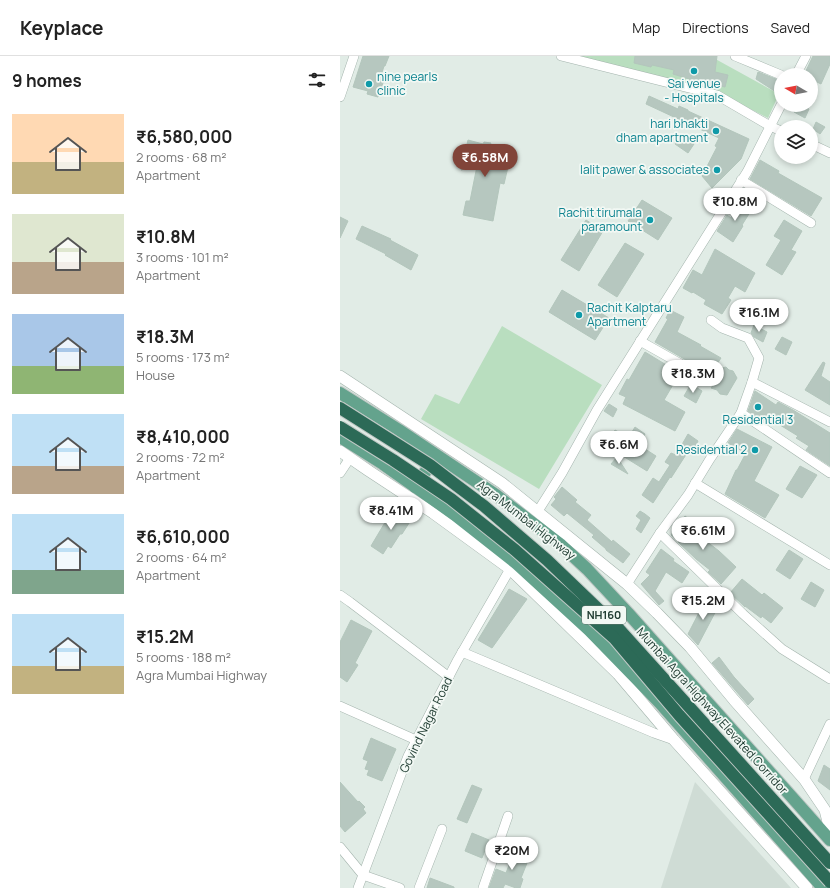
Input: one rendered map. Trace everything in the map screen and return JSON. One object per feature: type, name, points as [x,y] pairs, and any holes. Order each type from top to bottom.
[{"type":"highway","name":"Mumbai Agra Highway Elevated Corridor","points":[[340,408],[430,465],[484,506],[547,560],[618,628],[830,863]]},
{"type":"highway","name":"Mumbai Agra Highway Elevated Corridor","points":[[340,427],[451,499],[515,550],[614,638],[679,715],[830,882]]},
{"type":"main road","name":"Agra Mumbai Highway","points":[[340,393],[399,430],[496,495],[560,544],[587,569],[628,613],[830,840]]},
{"type":"main road","points":[[340,437],[383,464],[455,515],[517,564],[589,630],[660,703],[823,888]]},
{"type":"main road","points":[[415,487],[437,455]]},
{"type":"street","points":[[340,97],[354,56]]},
{"type":"street","points":[[561,56],[717,95],[774,128]]},
{"type":"street","points":[[735,56],[774,72]]},
{"type":"street","points":[[800,68],[806,56]]},
{"type":"street","points":[[538,511],[562,473],[597,410],[741,180],[777,112]]},
{"type":"street","points":[[818,147],[830,153]]},
{"type":"street","points":[[741,180],[811,222]]},
{"type":"street","points":[[627,584],[660,533],[688,495],[694,483],[740,412],[752,382],[759,358],[748,338],[722,328],[711,320]]},
{"type":"street","points":[[640,341],[695,372]]},
{"type":"street","points":[[340,376],[502,483],[627,584],[690,648],[804,779],[825,810],[830,830]]},
{"type":"street","points":[[752,382],[830,422]]},
{"type":"street","points":[[740,412],[830,473]]},
{"type":"street","points":[[340,451],[433,513],[510,569],[618,674],[674,740],[807,888]]},
{"type":"street","points":[[340,473],[350,458]]},
{"type":"street","points":[[694,483],[830,565]]},
{"type":"street","points":[[660,533],[743,614],[782,649],[830,679]]},
{"type":"street","name":"Govind Nagar Road","points":[[358,888],[408,756],[462,652],[510,569]]},
{"type":"street","points":[[340,595],[449,677]]},
{"type":"street","points":[[462,652],[654,734],[674,740]]},
{"type":"street","points":[[340,706],[416,740]]},
{"type":"street","points":[[804,779],[830,724]]},
{"type":"street","points":[[483,888],[508,816]]},
{"type":"street","points":[[419,888],[442,829]]},
{"type":"street","points":[[340,847],[363,875],[400,888]]},
{"type":"shaded area","points":[[695,782],[791,888],[661,888]]},
{"type":"green space","points":[[570,56],[710,56],[774,91],[774,105],[768,118],[727,97]]},
{"type":"green space","points":[[502,326],[602,385],[539,489],[421,419],[435,394],[459,404]]},
{"type":"building","points":[[363,56],[389,56],[380,79],[384,80],[378,97],[367,94],[368,91],[353,87]]},
{"type":"building","name":"Sai venue - Hospitals","points":[[635,56],[717,56],[715,72],[728,75],[725,87],[712,84],[712,86],[673,74],[674,70],[634,63]]},
{"type":"building","points":[[813,56],[830,56],[830,64],[821,84],[818,82],[818,68],[807,68]]},
{"type":"building","points":[[758,72],[774,78],[774,91],[756,79]]},
{"type":"building","points":[[649,96],[678,109],[679,106],[749,139],[741,159],[712,188],[702,176],[717,147],[715,146],[719,138],[646,104]]},
{"type":"building","points":[[794,112],[808,112],[805,118]]},
{"type":"building","points":[[818,123],[825,127],[820,134],[818,133]]},
{"type":"building","points":[[681,136],[694,144],[688,153],[675,144]]},
{"type":"building","points":[[468,140],[483,144],[484,142],[491,143],[490,145],[512,150],[504,184],[500,183],[493,221],[463,215],[466,201],[470,201],[477,166],[461,170]]},
{"type":"building","points":[[760,160],[779,171],[778,173],[822,198],[811,216],[750,179]]},
{"type":"building","name":"Rachit tirumala paramount","points":[[642,200],[672,218],[658,240],[628,221]]},
{"type":"building","points":[[739,202],[752,209],[733,242],[717,231],[727,215],[731,218]]},
{"type":"building","points":[[340,217],[348,221],[340,238]]},
{"type":"building","name":"Rachit Kalptaru Apartment","points":[[586,220],[603,231],[579,271],[561,260]]},
{"type":"building","points":[[784,220],[802,231],[791,250],[796,252],[782,275],[766,265],[781,240],[774,236]]},
{"type":"building","points":[[362,226],[391,239],[390,240],[418,255],[411,270],[385,255],[386,254],[356,239]]},
{"type":"building","name":"Rachit Kalptaru Apartment","points":[[625,243],[644,254],[617,297],[598,285]]},
{"type":"building","points":[[715,249],[755,273],[745,292],[735,286],[728,298],[731,300],[722,314],[704,304],[706,300],[683,288],[693,270],[702,275]]},
{"type":"building","name":"Rachit Kalptaru Apartment","points":[[562,290],[609,318],[595,340],[549,312]]},
{"type":"building","points":[[670,310],[684,317],[677,332],[721,358],[713,370],[726,367],[733,371],[737,378],[727,395],[720,394],[717,390],[711,388],[715,383],[701,373],[698,367],[655,342],[668,319],[666,318]]},
{"type":"building","points":[[754,325],[767,332],[763,342],[754,337],[751,333]]},
{"type":"building","points":[[782,337],[792,342],[786,355],[775,349]]},
{"type":"building","points":[[645,352],[668,366],[669,364],[681,371],[664,400],[685,412],[675,431],[623,404],[626,397],[619,394]]},
{"type":"building","points":[[823,362],[825,363],[821,376],[830,382],[830,405],[805,390]]},
{"type":"building","points":[[691,384],[702,391],[696,403],[684,396]]},
{"type":"building","points":[[755,391],[776,405],[778,402],[793,410],[830,433],[830,466],[806,450],[809,446],[796,438],[798,436],[780,425],[782,421],[769,414],[765,422],[748,411]]},
{"type":"building","points":[[609,404],[617,409],[613,417],[604,411]]},
{"type":"building","points":[[635,427],[645,434],[641,441],[642,447],[656,456],[647,471],[605,445],[615,430],[624,435],[632,432]]},
{"type":"building","points":[[737,429],[772,447],[754,481],[779,495],[765,518],[725,494],[746,453],[728,443]]},
{"type":"building","points":[[688,434],[698,441],[692,453],[689,450],[653,503],[642,495],[653,478],[659,482],[670,465],[665,462],[671,453],[676,455]]},
{"type":"building","points":[[617,457],[628,474],[611,464]]},
{"type":"building","points":[[800,466],[817,475],[802,498],[786,489]]},
{"type":"building","points":[[562,487],[577,500],[575,502],[591,515],[587,520],[612,542],[613,540],[630,554],[623,563],[606,550],[592,537],[594,535],[567,513],[564,516],[551,505],[556,499],[554,497]]},
{"type":"building","points":[[393,509],[411,520],[391,548],[388,546],[383,554],[371,546]]},
{"type":"building","points":[[640,511],[650,518],[641,533],[636,529],[641,520],[636,516]]},
{"type":"building","points":[[685,516],[700,530],[697,534],[719,551],[736,567],[721,584],[708,572],[710,570],[671,535]]},
{"type":"building","points":[[661,549],[674,559],[673,561],[689,572],[682,583],[666,572],[655,591],[664,601],[659,605],[641,584],[650,575],[646,572]]},
{"type":"building","points":[[789,550],[803,559],[790,579],[776,570]]},
{"type":"building","points":[[742,579],[762,595],[764,593],[783,608],[771,623],[762,616],[761,618],[745,607],[730,593]]},
{"type":"building","points":[[811,582],[824,590],[815,607],[801,599]]},
{"type":"building","points":[[509,589],[527,599],[492,648],[478,640]]},
{"type":"building","points":[[706,599],[718,607],[698,645],[688,634]]},
{"type":"building","points":[[351,620],[372,631],[355,663],[358,665],[347,682],[340,677],[340,642]]},
{"type":"building","points":[[719,657],[734,677],[754,699],[748,705],[712,663]]},
{"type":"building","points":[[371,738],[396,749],[382,781],[367,775],[369,770],[365,769],[368,761],[363,759]]},
{"type":"building","points":[[824,765],[830,769],[830,790],[818,781]]},
{"type":"building","points":[[340,782],[358,802],[359,801],[365,807],[363,809],[366,813],[345,832],[340,826]]},
{"type":"building","points":[[472,785],[482,789],[467,823],[457,819]]},
{"type":"building","points":[[472,833],[489,840],[482,858],[465,851]]},
{"type":"building","points":[[516,847],[531,853],[521,878],[523,879],[520,888],[505,884],[503,888],[489,888],[496,869],[506,873]]},
{"type":"building","points":[[430,878],[454,887],[454,888],[427,888]]},
{"type":"place","name":"Sai venue - Hospitals","points":[[694,71]]},
{"type":"place","name":"nine pearls clinic","points":[[369,84]]},
{"type":"place","name":"hari bhakti dham apartment","points":[[716,131]]},
{"type":"place","name":"lalit pawer & associates","points":[[717,170]]},
{"type":"place","name":"Rachit tirumala paramount","points":[[650,220]]},
{"type":"place","name":"Rachit Kalptaru Apartment","points":[[579,315]]},
{"type":"place","name":"Residential 3","points":[[758,407]]},
{"type":"place","name":"Residential 2","points":[[755,450]]}]
